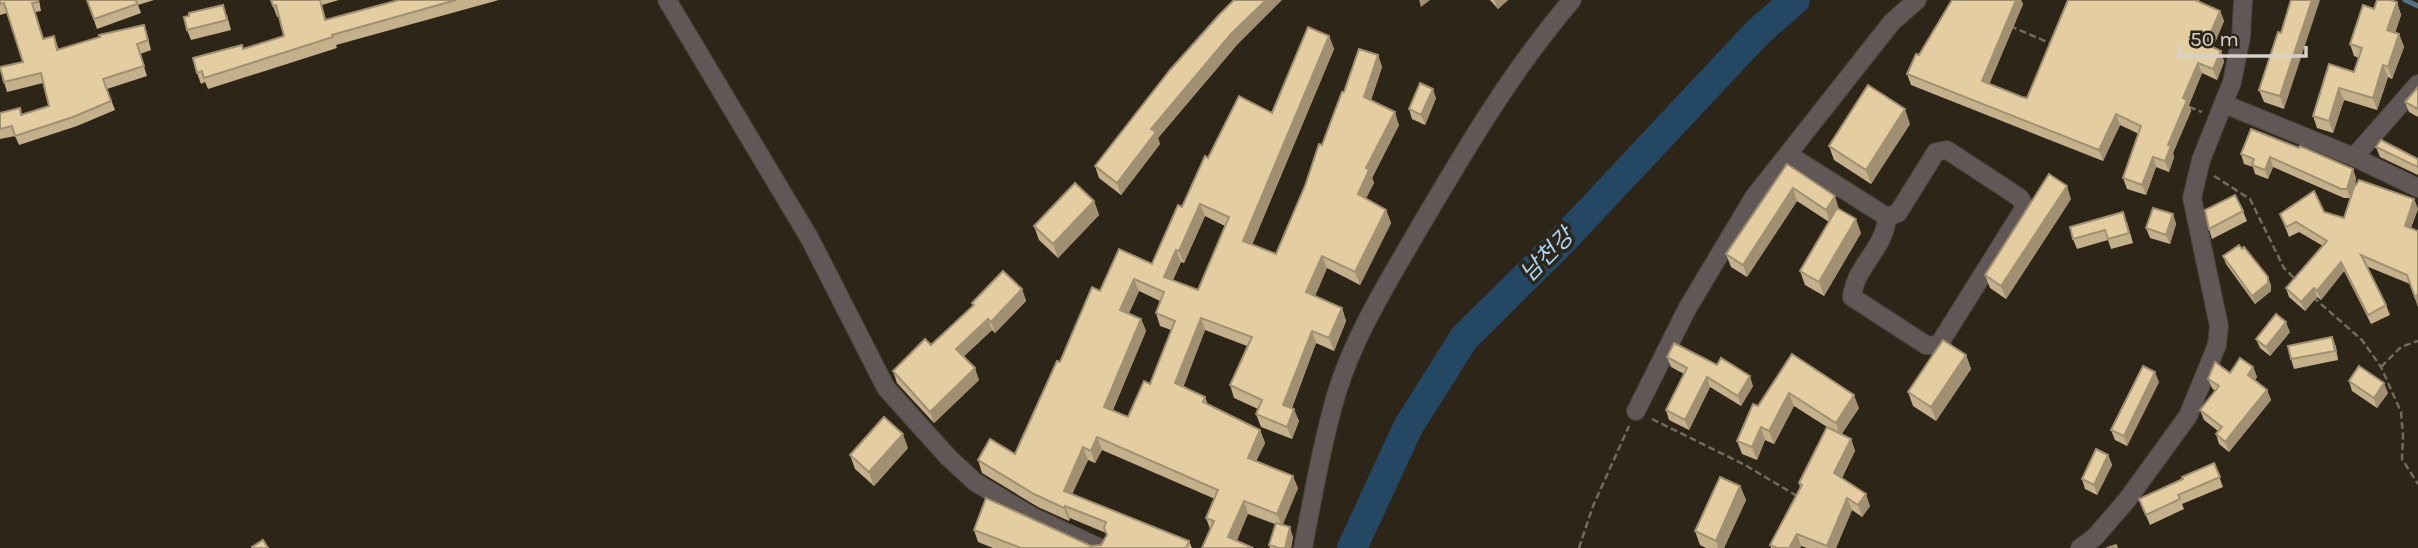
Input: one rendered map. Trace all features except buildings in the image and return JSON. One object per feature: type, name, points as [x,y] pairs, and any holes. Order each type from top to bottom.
[{"type":"street","points":[[667,0],[810,239],[886,388],[948,457],[975,482],[1032,517],[1101,548]]},
{"type":"street","points":[[1303,548],[1322,450],[1338,390],[1371,314],[1493,107],[1549,27],[1572,0]]},
{"type":"street","points":[[1636,411],[1700,287],[1754,197],[1892,22],[1917,0]]},
{"type":"street","points":[[2080,548],[2102,529],[2127,500],[2188,416],[2217,345],[2219,326],[2216,305],[2192,198],[2199,169],[2232,82],[2241,37],[2244,0]]},
{"type":"street","points":[[2354,157],[2418,84]]},
{"type":"street","points":[[2221,111],[2354,157],[2418,188]]},
{"type":"street","points":[[1788,155],[1887,217],[1898,214],[1936,152],[1947,150],[2020,198],[2025,207],[1938,346],[1926,345],[1852,297],[1853,285],[1886,232],[1887,217]]},
{"type":"path","points":[[2006,25],[2061,48]]},
{"type":"path","points":[[2185,105],[2221,111]]},
{"type":"path","points":[[2199,169],[2227,183],[2250,199],[2284,268],[2297,281]]},
{"type":"path","points":[[2311,295],[2362,340],[2381,367],[2401,412],[2402,459],[2418,484]]},
{"type":"path","points":[[2381,367],[2401,347],[2418,341]]},
{"type":"path","points":[[1579,548],[1593,506],[1636,411],[1745,465],[1803,499]]},
{"type":"waterway","name":"남천강","points":[[1352,548],[1408,427],[1464,338],[1561,242],[1758,32],[1795,0]]},
{"type":"waterway","points":[[2405,0],[2418,6]]}]
